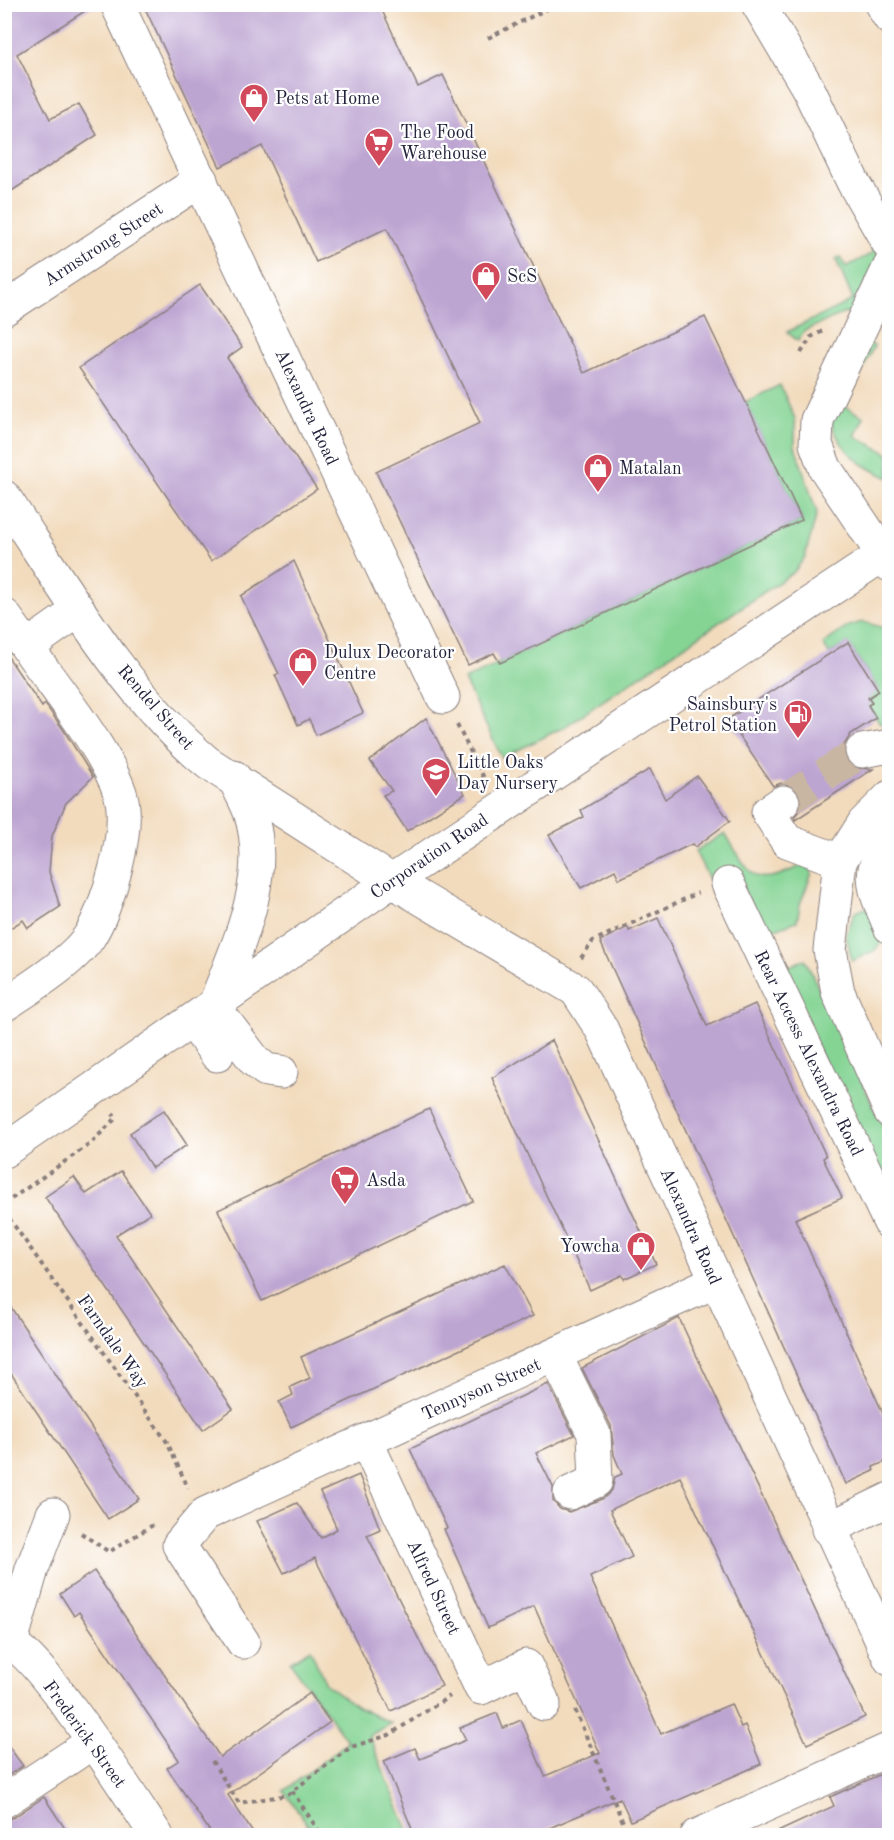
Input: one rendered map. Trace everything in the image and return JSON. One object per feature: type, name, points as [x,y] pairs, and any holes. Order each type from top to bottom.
[{"type":"street","name":"Alexandra Road","points":[[117,4],[443,697]]},
{"type":"street","points":[[758,4],[808,88],[852,182],[890,246]]},
{"type":"street","points":[[881,4],[890,18]]},
{"type":"street","name":"Armstrong Street","points":[[4,309],[201,180]]},
{"type":"street","points":[[887,556],[825,468],[816,444],[817,420],[890,266]]},
{"type":"street","name":"Rendel Street","points":[[4,497],[79,610],[137,689],[182,741],[208,763],[234,777],[392,881]]},
{"type":"street","name":"Corporation Road","points":[[4,1151],[392,881],[887,556]]},
{"type":"street","points":[[27,647],[79,610]]},
{"type":"street","points":[[4,615],[110,769],[121,795],[122,839],[113,884],[89,937],[47,976],[4,1005]]},
{"type":"street","points":[[217,1055],[203,1014],[249,911],[256,874],[255,835],[251,814],[234,777]]},
{"type":"street","points":[[890,797],[864,823],[840,861],[830,950],[838,992],[890,1111]]},
{"type":"street","points":[[783,802],[768,812],[788,841],[840,861]]},
{"type":"street","points":[[890,840],[877,855],[872,872],[875,890],[890,927]]},
{"type":"street","name":"Alexandra Road","points":[[392,881],[576,990],[602,1030],[828,1529],[890,1659]]},
{"type":"street","name":"Rear Access Alexandra Road","points":[[728,884],[890,1223]]},
{"type":"street","points":[[203,1014],[266,1070],[281,1072]]},
{"type":"street","name":"Tennyson Street","points":[[243,1642],[179,1545],[205,1514],[716,1281]]},
{"type":"street","points":[[555,1355],[594,1434],[596,1481],[570,1493]]},
{"type":"street","name":"Alfred Street","points":[[366,1441],[477,1679]]},
{"type":"street","points":[[828,1529],[890,1499]]},
{"type":"street","points":[[8,1642],[53,1514]]},
{"type":"street","name":"Frederick Street","points":[[8,1642],[25,1654],[59,1695],[157,1836]]},
{"type":"street","points":[[477,1679],[481,1688],[526,1666],[544,1704]]},
{"type":"street","points":[[4,1801],[93,1742]]},
{"type":"street","points":[[697,1836],[890,1749]]},
{"type":"path","points":[[488,38],[557,4]]},
{"type":"path","points":[[443,697],[499,809]]},
{"type":"path","points":[[564,983],[593,941],[708,888],[728,884]]},
{"type":"path","points":[[4,1204],[90,1144],[116,1118],[93,1090]]},
{"type":"path","name":"Farndale Way","points":[[4,1211],[167,1442],[189,1491]]},
{"type":"path","points":[[53,1514],[109,1552],[163,1519]]},
{"type":"path","points":[[213,1761],[239,1803],[287,1795],[351,1747],[389,1735],[477,1679]]},
{"type":"path","points":[[544,1704],[569,1695],[630,1836]]},
{"type":"path","points":[[292,1791],[322,1836]]},
{"type":"green space","points":[[868,239],[880,254],[852,316],[844,313],[804,331],[798,341],[787,332],[853,300],[836,259],[840,257],[846,267],[873,253]]},
{"type":"green space","points":[[869,343],[874,346],[845,407],[864,417],[855,436],[889,454],[889,478],[870,469],[847,451],[831,424]]},
{"type":"green space","points":[[780,385],[795,419],[795,446],[817,513],[805,557],[794,572],[564,727],[502,758],[464,680],[802,520],[745,402]]},
{"type":"green space","points":[[863,622],[888,629],[885,643],[889,647],[889,722],[880,724],[868,705],[872,703],[868,698],[879,690],[848,643],[829,654],[823,644],[849,626]]},
{"type":"green space","points":[[725,833],[742,862],[757,876],[765,878],[775,876],[807,863],[812,873],[800,904],[797,921],[775,929],[764,928],[734,872],[711,883],[695,851]]},
{"type":"green space","points":[[872,906],[885,938],[874,951],[852,961],[846,935],[855,912]]},
{"type":"green space","points":[[805,959],[889,1140],[889,1204],[781,970]]},
{"type":"green space","points":[[310,1649],[326,1684],[357,1707],[391,1723],[369,1736],[410,1835],[315,1835],[284,1791],[348,1742],[290,1662]]},
{"type":"building","points":[[17,4],[96,4],[17,54],[50,119],[79,104],[97,135],[4,196],[4,11]]},
{"type":"building","points":[[143,4],[379,4],[418,87],[443,75],[584,373],[705,317],[802,520],[500,663],[494,653],[468,665],[376,472],[480,423],[387,228],[316,262],[262,146],[220,167]]},
{"type":"building","points":[[200,285],[242,347],[227,358],[317,489],[211,561],[79,368]]},
{"type":"building","points":[[294,561],[363,713],[316,735],[309,719],[298,725],[275,675],[279,674],[241,596]]},
{"type":"building","name":"Sainsbury's Petrol Station","points":[[848,642],[879,691],[868,698],[872,703],[868,705],[876,718],[851,734],[844,745],[844,755],[848,763],[855,768],[873,769],[795,820],[794,817],[802,801],[799,792],[791,785],[781,783],[773,786],[728,719]]},
{"type":"building","points":[[4,651],[42,707],[45,704],[63,729],[93,777],[66,803],[52,836],[49,872],[60,907],[28,928],[23,920],[4,932]]},
{"type":"building","points":[[426,718],[465,794],[407,831],[383,795],[392,791],[370,761]]},
{"type":"building","points":[[650,769],[665,799],[697,776],[730,821],[695,847],[692,844],[619,879],[615,870],[581,888],[549,835],[584,817],[581,810]]},
{"type":"building","points":[[658,918],[707,1026],[755,1004],[826,1156],[823,1158],[842,1198],[795,1219],[890,1429],[890,1460],[873,1467],[874,1471],[846,1484],[600,941],[628,927],[629,931]]},
{"type":"building","points":[[552,1040],[656,1264],[624,1279],[622,1275],[590,1290],[492,1078]]},
{"type":"building","name":"Asda","points":[[429,1109],[473,1201],[262,1301],[218,1210]]},
{"type":"building","points":[[164,1110],[187,1145],[152,1168],[130,1133]]},
{"type":"building","points":[[121,1171],[150,1213],[116,1235],[233,1409],[203,1430],[45,1197],[74,1177],[86,1194]]},
{"type":"building","points":[[505,1264],[533,1316],[291,1427],[279,1402],[293,1395],[290,1387],[310,1378],[301,1357]]},
{"type":"building","points":[[4,1297],[139,1499],[108,1519],[4,1363]]},
{"type":"building","points":[[679,1318],[865,1717],[807,1744],[680,1477],[610,1510],[632,1557],[590,1577],[661,1734],[731,1704],[741,1727],[745,1725],[761,1764],[631,1821],[620,1798],[547,1829],[550,1836],[415,1836],[384,1761],[415,1748],[420,1759],[466,1740],[460,1728],[497,1713],[503,1728],[521,1720],[545,1776],[600,1753],[534,1606],[488,1628],[444,1529],[447,1528],[410,1449],[548,1384],[574,1435],[536,1453],[553,1487],[553,1501],[560,1509],[569,1512],[604,1498],[612,1490],[615,1477],[622,1474],[614,1455],[611,1426],[582,1368]]},
{"type":"building","points":[[359,1475],[380,1529],[367,1535],[442,1686],[391,1711],[315,1558],[284,1573],[257,1521],[297,1503],[321,1538],[337,1529],[320,1492]]},
{"type":"building","points":[[94,1571],[220,1757],[310,1693],[330,1722],[228,1795],[255,1836],[213,1836],[167,1768],[179,1760],[79,1612],[74,1616],[60,1594]]},
{"type":"building","points":[[4,1740],[23,1766],[4,1778]]},
{"type":"building","points":[[890,1770],[890,1836],[769,1836],[834,1806],[830,1797]]},
{"type":"building","points":[[44,1797],[70,1836],[4,1836],[4,1820],[14,1817]]},
{"type":"tunnel","points":[[783,802],[862,751]]},
{"type":"place","name":"Pets at Home","points":[[254,124]]},
{"type":"place","name":"The Food Warehouse","points":[[379,168]]},
{"type":"place","name":"ScS","points":[[486,302]]},
{"type":"place","name":"Matalan","points":[[598,494]]},
{"type":"place","name":"Dulux Decorator Centre","points":[[303,688]]},
{"type":"place","name":"Sainsbury's Petrol Station","points":[[798,740]]},
{"type":"place","name":"Little Oaks Day Nursery","points":[[436,798]]},
{"type":"place","name":"Asda","points":[[345,1206]]},
{"type":"place","name":"Yowcha","points":[[641,1272]]}]
